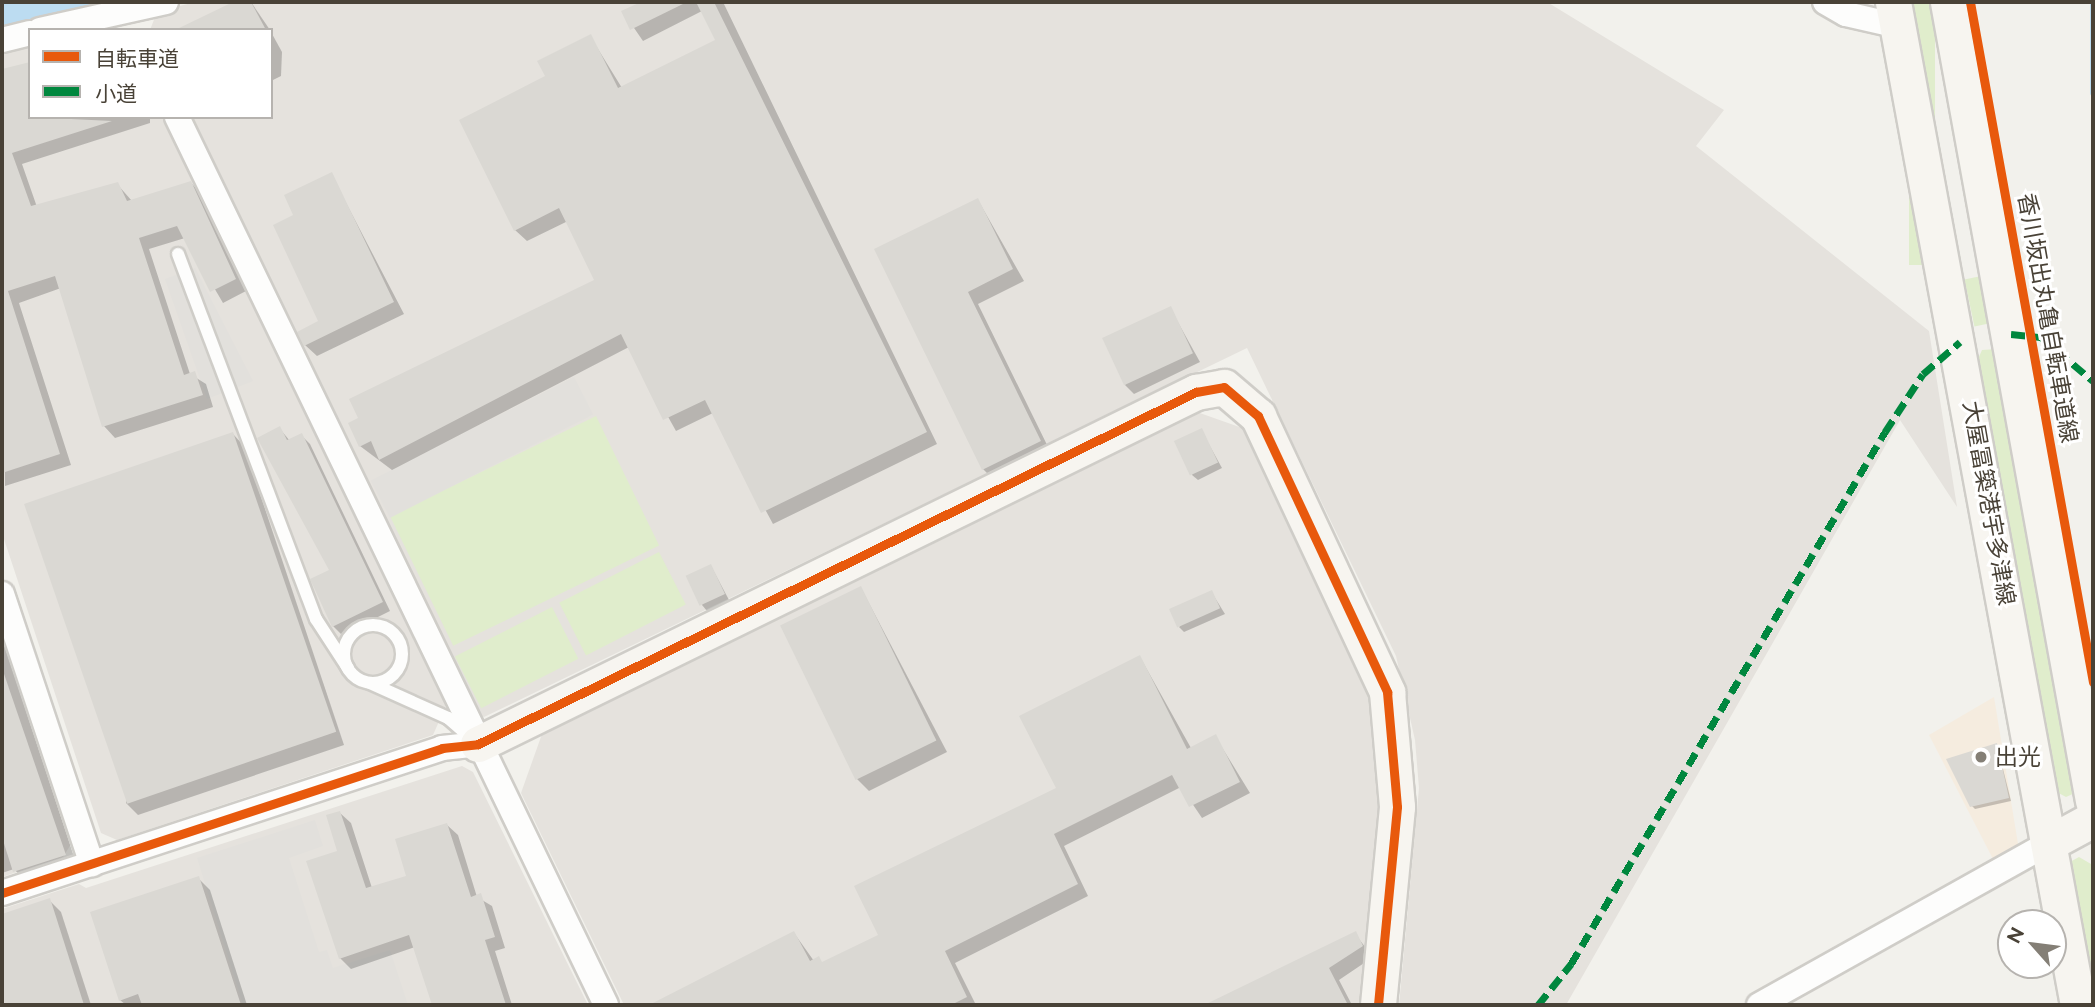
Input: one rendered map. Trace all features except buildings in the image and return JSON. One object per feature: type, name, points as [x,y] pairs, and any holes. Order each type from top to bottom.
[{"type":"main road","points":[[1948,2],[2011,334],[2093,801]]},
{"type":"main road","name":"大屋冨築港宇多津線","points":[[1896,14],[1960,342],[2078,1005]]},
{"type":"main road","points":[[1960,342],[2011,334]]},
{"type":"main road","points":[[478,744],[1196,393],[1224,387],[1258,416],[1387,692],[1397,807],[1378,1005]]},
{"type":"main road","points":[[2049,843],[2093,818]]},
{"type":"street","points":[[60,28],[131,21],[166,2]]},
{"type":"street","points":[[1825,2],[1846,15],[1896,14]]},
{"type":"street","points":[[2,40],[28,34]]},
{"type":"street","points":[[178,119],[478,744],[607,1005]]},
{"type":"street","points":[[2,594],[92,864]]},
{"type":"street","points":[[2,893],[442,748],[478,744]]},
{"type":"street","points":[[1759,1005],[2049,843]]},
{"type":"lane","points":[[178,254],[316,620],[348,668],[369,683],[448,718],[478,744]]},
{"type":"lane","points":[[348,668],[344,649],[354,632],[371,625],[390,630],[401,646],[400,665],[387,679],[369,683]]},
{"type":"shaded area","points":[[195,2],[1547,2],[1724,110],[1696,146],[1929,331],[1957,507],[1900,420],[1566,1005],[1399,1005],[1419,788],[1415,740],[1396,656],[1247,348],[484,717],[476,713],[189,119],[273,119],[273,28],[151,28],[157,12]]},
{"type":"shaded area","points":[[28,45],[28,119],[166,119],[448,701],[433,735],[117,840],[101,833],[2,533],[2,52]]},
{"type":"shaded area","points":[[195,268],[253,381],[207,399],[165,279]]},
{"type":"shaded area","points":[[574,377],[593,414],[390,518],[371,481]]},
{"type":"shaded area","points":[[1197,412],[1245,429],[1361,670],[1372,709],[1381,796],[1361,1005],[624,1005],[521,793],[542,734]]},
{"type":"shaded area","points":[[2,622],[73,841],[63,857],[2,877]]},
{"type":"shaded area","points":[[1994,697],[2019,850],[2001,861],[1993,859],[1929,735]]},
{"type":"shaded area","points":[[462,766],[473,772],[588,1005],[2,1005],[2,909],[79,884],[86,888]]},
{"type":"shaded area","points":[[315,820],[323,846],[289,858],[319,952],[327,950],[333,968],[390,950],[408,1005],[243,1005],[197,858]]},
{"type":"green space","points":[[1909,2],[1935,2],[1935,265],[1909,265]]},
{"type":"green space","points":[[1986,275],[1996,322],[1974,327],[1964,280]]},
{"type":"green space","points":[[1997,349],[2075,793],[2066,797],[2053,790],[1978,359],[1982,350]]},
{"type":"green space","points":[[596,416],[659,545],[453,646],[390,516]]},
{"type":"green space","points":[[659,552],[686,605],[586,655],[559,603]]},
{"type":"green space","points":[[552,607],[578,659],[481,708],[455,656]]},
{"type":"green space","points":[[2079,857],[2091,864],[2093,880],[2093,1005],[2068,863]]},
{"type":"water","points":[[2,2],[114,2],[2,30]]},
{"type":"waterway","points":[[2093,2],[2093,93]]},
{"type":"marked path","points":[[2011,334],[2041,337],[2093,381]]},
{"type":"marked path","points":[[1538,1005],[1571,964],[1885,432],[1923,374],[1960,342]]},
{"type":"cycle path","name":"香川坂出丸亀自転車道線","points":[[1970,2],[2093,682]]},
{"type":"cycle path","points":[[2,893],[442,748],[478,744],[1196,392],[1224,387],[1258,416],[1387,692],[1397,807],[1378,1005]]},
{"type":"place","name":"出光","points":[[1981,757]]}]
